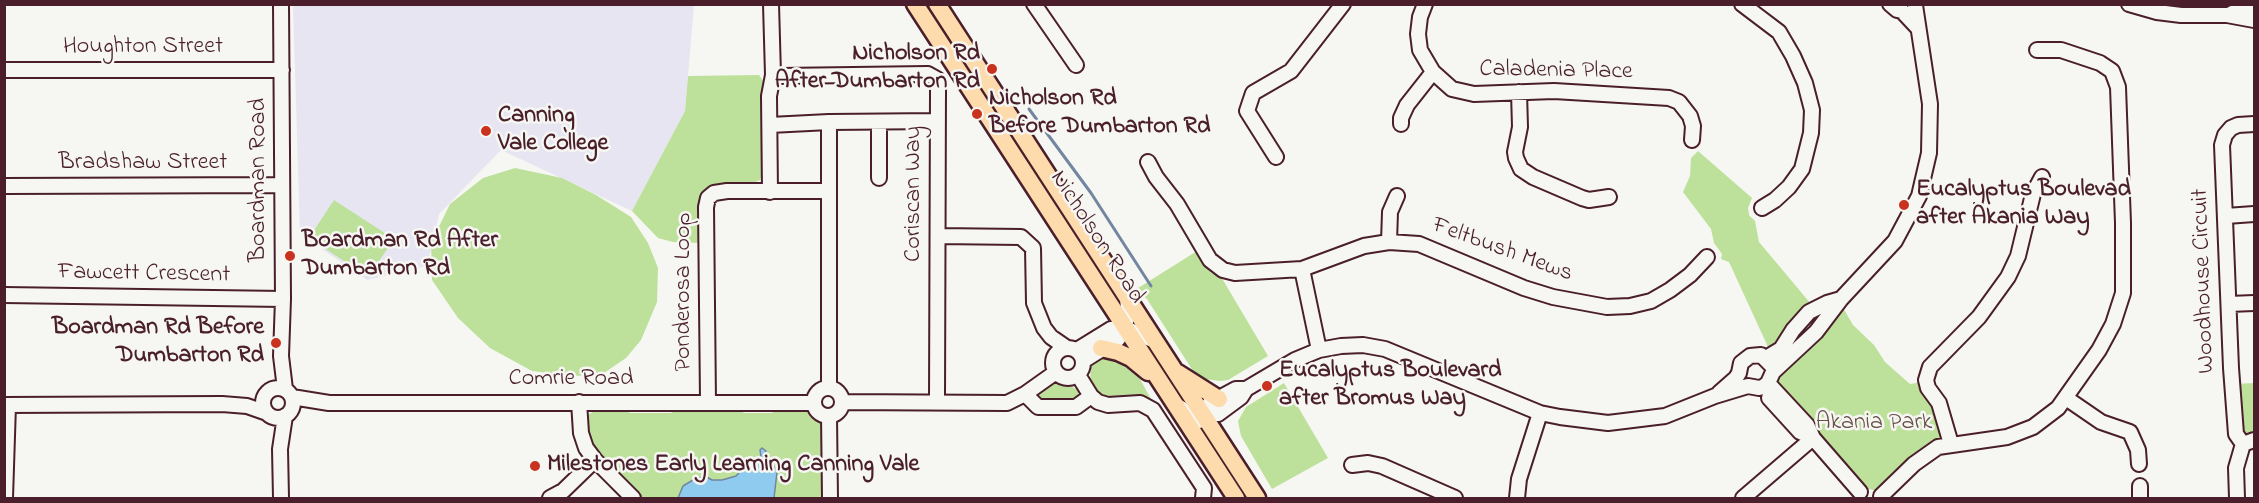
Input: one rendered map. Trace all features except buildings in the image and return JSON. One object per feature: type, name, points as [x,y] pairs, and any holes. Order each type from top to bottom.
[{"type":"main road","points":[[907,4],[922,29],[942,46]]},
{"type":"main road","name":"Nicholson Road","points":[[915,4],[1236,498]]},
{"type":"main road","name":"Nicholson Road","points":[[937,4],[1257,498]]},
{"type":"main road","points":[[1101,348],[1131,358],[1146,370],[1156,386],[1172,400]]},
{"type":"main road","points":[[1174,371],[1219,399]]},
{"type":"street","name":"Boardman Road","points":[[281,4],[283,299],[279,403],[281,498]]},
{"type":"street","points":[[770,192],[769,96],[773,75],[771,4]]},
{"type":"street","points":[[1034,4],[1076,65]]},
{"type":"street","points":[[1276,157],[1247,111],[1253,93],[1291,71],[1343,4]]},
{"type":"street","name":"Caladenia Place","points":[[1425,4],[1420,17],[1418,42],[1423,58],[1432,72],[1447,86],[1466,93],[1554,91],[1669,98],[1679,102],[1690,116],[1693,126],[1692,140]]},
{"type":"street","points":[[1742,4],[1779,32],[1805,83],[1812,110],[1811,133],[1802,169],[1776,200],[1762,208]]},
{"type":"street","points":[[2129,4],[2157,12],[2181,15],[2227,15],[2254,20]]},
{"type":"street","points":[[1172,400],[1188,412],[1202,415],[1218,414],[1241,398],[1246,389],[1295,360],[1319,350],[1363,345],[1385,349],[1540,413],[1608,423],[1665,416],[1714,396],[1762,382],[1816,332],[1841,299],[1895,241],[1919,196],[1929,153],[1930,104],[1917,27],[1905,6]]},
{"type":"street","points":[[2227,15],[2254,7]]},
{"type":"street","points":[[1762,382],[1800,432],[1814,438],[1858,495],[1870,489],[1881,497],[1914,464],[1938,447],[2007,437],[2033,428],[2058,408],[2108,333],[2123,293],[2118,87],[2112,71],[2100,63],[2061,50],[2037,50]]},
{"type":"street","name":"Houghton Street","points":[[4,70],[282,70]]},
{"type":"street","points":[[1401,124],[1401,118],[1407,105],[1432,72]]},
{"type":"street","name":"Coriscan Way","points":[[773,75],[928,74],[937,79],[937,402]]},
{"type":"street","points":[[1519,92],[1520,127],[1515,152],[1521,169],[1533,177],[1582,198],[1589,200],[1609,197]]},
{"type":"street","points":[[770,125],[829,122],[938,122]]},
{"type":"street","points":[[829,122],[829,388]]},
{"type":"street","points":[[879,122],[879,178]]},
{"type":"street","name":"Woodhouse Circuit","points":[[2248,442],[2236,434],[2222,144],[2231,128],[2254,124]]},
{"type":"street","name":"Feltbush Mews","points":[[1148,162],[1156,177],[1177,204],[1206,254],[1218,267],[1235,273],[1302,269],[1364,246],[1389,242],[1419,244],[1524,288],[1553,297],[1607,307],[1630,306],[1651,301],[1670,291],[1707,257]]},
{"type":"street","points":[[1951,444],[1939,403],[1928,388],[1926,380],[1930,367],[1979,318],[2008,277],[2018,256],[2033,194],[2042,177]]},
{"type":"street","name":"Bradshaw Street","points":[[4,186],[282,185]]},
{"type":"street","name":"Ponderosa Loop","points":[[708,401],[706,207],[708,198],[714,193],[727,191],[829,191]]},
{"type":"street","points":[[1389,242],[1390,212],[1397,196]]},
{"type":"street","points":[[2226,216],[2254,214]]},
{"type":"street","points":[[938,236],[1021,237],[1033,248],[1034,303],[1044,328],[1051,337],[1071,353],[1083,366],[1078,375],[1065,378],[1056,372],[1053,365],[1071,353],[1111,329],[1125,328],[1155,341]]},
{"type":"street","points":[[1302,269],[1319,350]]},
{"type":"street","name":"Fawcett Crescent","points":[[4,295],[283,299]]},
{"type":"street","points":[[1071,353],[1101,348],[1118,339],[1125,328],[1127,297]]},
{"type":"street","points":[[1766,358],[1781,349],[1793,330],[1809,312],[1841,299]]},
{"type":"street","points":[[2229,304],[2254,303]]},
{"type":"street","points":[[1714,396],[1739,373],[1741,363],[1750,356],[1761,355],[1772,366],[1762,382]]},
{"type":"street","points":[[842,402],[1007,403],[1025,394],[1056,372]]},
{"type":"street","points":[[1739,373],[1743,382],[1762,382]]},
{"type":"street","points":[[1078,375],[1091,396],[1098,402],[1108,405],[1140,403],[1153,410],[1204,488],[1203,498]]},
{"type":"street","points":[[829,388],[838,392],[842,402],[837,414],[821,415],[817,412],[813,402],[816,393],[829,388]]},
{"type":"street","points":[[1202,446],[1198,429],[1202,415],[1210,403],[1236,389],[1246,389]]},
{"type":"street","points":[[1025,394],[1038,407],[1076,408],[1091,396]]},
{"type":"street","points":[[2066,398],[2101,422],[2130,432],[2138,450],[2139,464]]},
{"type":"street","points":[[579,402],[582,439],[595,460],[633,498]]},
{"type":"street","name":"Comrie Road","points":[[6,405],[222,404],[247,406],[279,403],[813,402]]},
{"type":"street","points":[[5,498],[6,405]]},
{"type":"street","points":[[1517,498],[1519,479],[1540,413]]},
{"type":"street","points":[[829,416],[831,498]]},
{"type":"street","points":[[1743,498],[1814,438]]},
{"type":"street","points":[[2237,498],[2236,468],[2248,442]]},
{"type":"street","points":[[550,498],[563,491],[595,460]]},
{"type":"street","points":[[1352,465],[1368,463],[1382,466],[1455,498]]},
{"type":"shaded area","name":"Canning Vale College","points":[[293,5],[694,5],[685,111],[632,211],[501,150],[439,214],[427,266],[367,280],[300,234]]},
{"type":"green space","points":[[759,75],[764,82],[764,169],[760,180],[748,185],[713,185],[706,189],[700,199],[699,243],[673,242],[658,238],[632,211],[685,111],[688,76]]},
{"type":"green space","points":[[1698,151],[1752,198],[1748,208],[1749,215],[1755,221],[1759,242],[1811,304],[1830,309],[1774,360],[1729,262],[1721,259],[1722,254],[1714,243],[1711,229],[1683,192],[1690,176],[1691,158]]},
{"type":"green space","points":[[515,168],[562,178],[596,195],[631,217],[648,243],[658,268],[657,302],[641,340],[626,358],[601,375],[571,376],[532,371],[490,348],[458,318],[432,280],[431,243],[450,204],[483,178]]},
{"type":"green space","points":[[334,200],[394,239],[368,277],[309,238]]},
{"type":"green space","points":[[1197,251],[1211,273],[1220,275],[1268,356],[1228,380],[1204,379],[1193,371],[1147,299],[1135,290]]},
{"type":"green space","name":"Akania Park","points":[[1842,306],[1853,325],[1874,345],[1885,362],[1910,384],[1923,382],[1950,441],[1878,492],[1860,489],[1771,379]]},
{"type":"green space","points":[[1102,355],[1132,365],[1151,399],[1143,396],[1113,398],[1093,389],[1090,381],[1091,365],[1097,357]]},
{"type":"green space","points":[[1065,382],[1079,391],[1073,402],[1054,400],[1039,402],[1033,395],[1056,383]]},
{"type":"green space","points":[[1284,383],[1328,458],[1272,489],[1241,436],[1238,421],[1246,407]]},
{"type":"green space","points":[[2254,383],[2254,437],[2244,439],[2235,384]]},
{"type":"green space","points":[[599,409],[623,409],[630,413],[671,413],[677,409],[738,409],[744,413],[772,413],[777,409],[799,409],[811,412],[823,422],[826,498],[639,498],[594,451],[585,429],[585,420],[589,414]]},
{"type":"water","points":[[762,448],[766,451],[763,457],[772,463],[777,472],[774,498],[678,498],[683,486],[693,480],[705,476],[712,480],[722,480],[736,476],[751,460],[761,457]]},
{"type":"waterway","points":[[1029,109],[1091,193],[1151,286]]},
{"type":"place","name":"Nicholson Rd After Dumbarton Rd","points":[[992,69]]},
{"type":"place","name":"Nicholson Rd Before Dumbarton Rd","points":[[977,114]]},
{"type":"place","name":"Canning Vale College","points":[[486,131]]},
{"type":"place","name":"Eucalyptus Boulevad after Akania Way","points":[[1904,205]]},
{"type":"place","name":"Boardman Rd After Dumbarton Rd","points":[[290,256]]},
{"type":"place","name":"Boardman Rd Before Dumbarton Rd","points":[[276,343]]},
{"type":"place","name":"Eucalyptus Boulevard after Bromus Way","points":[[1267,386]]},
{"type":"place","name":"Milestones Early Learning Canning Vale","points":[[535,466]]}]
